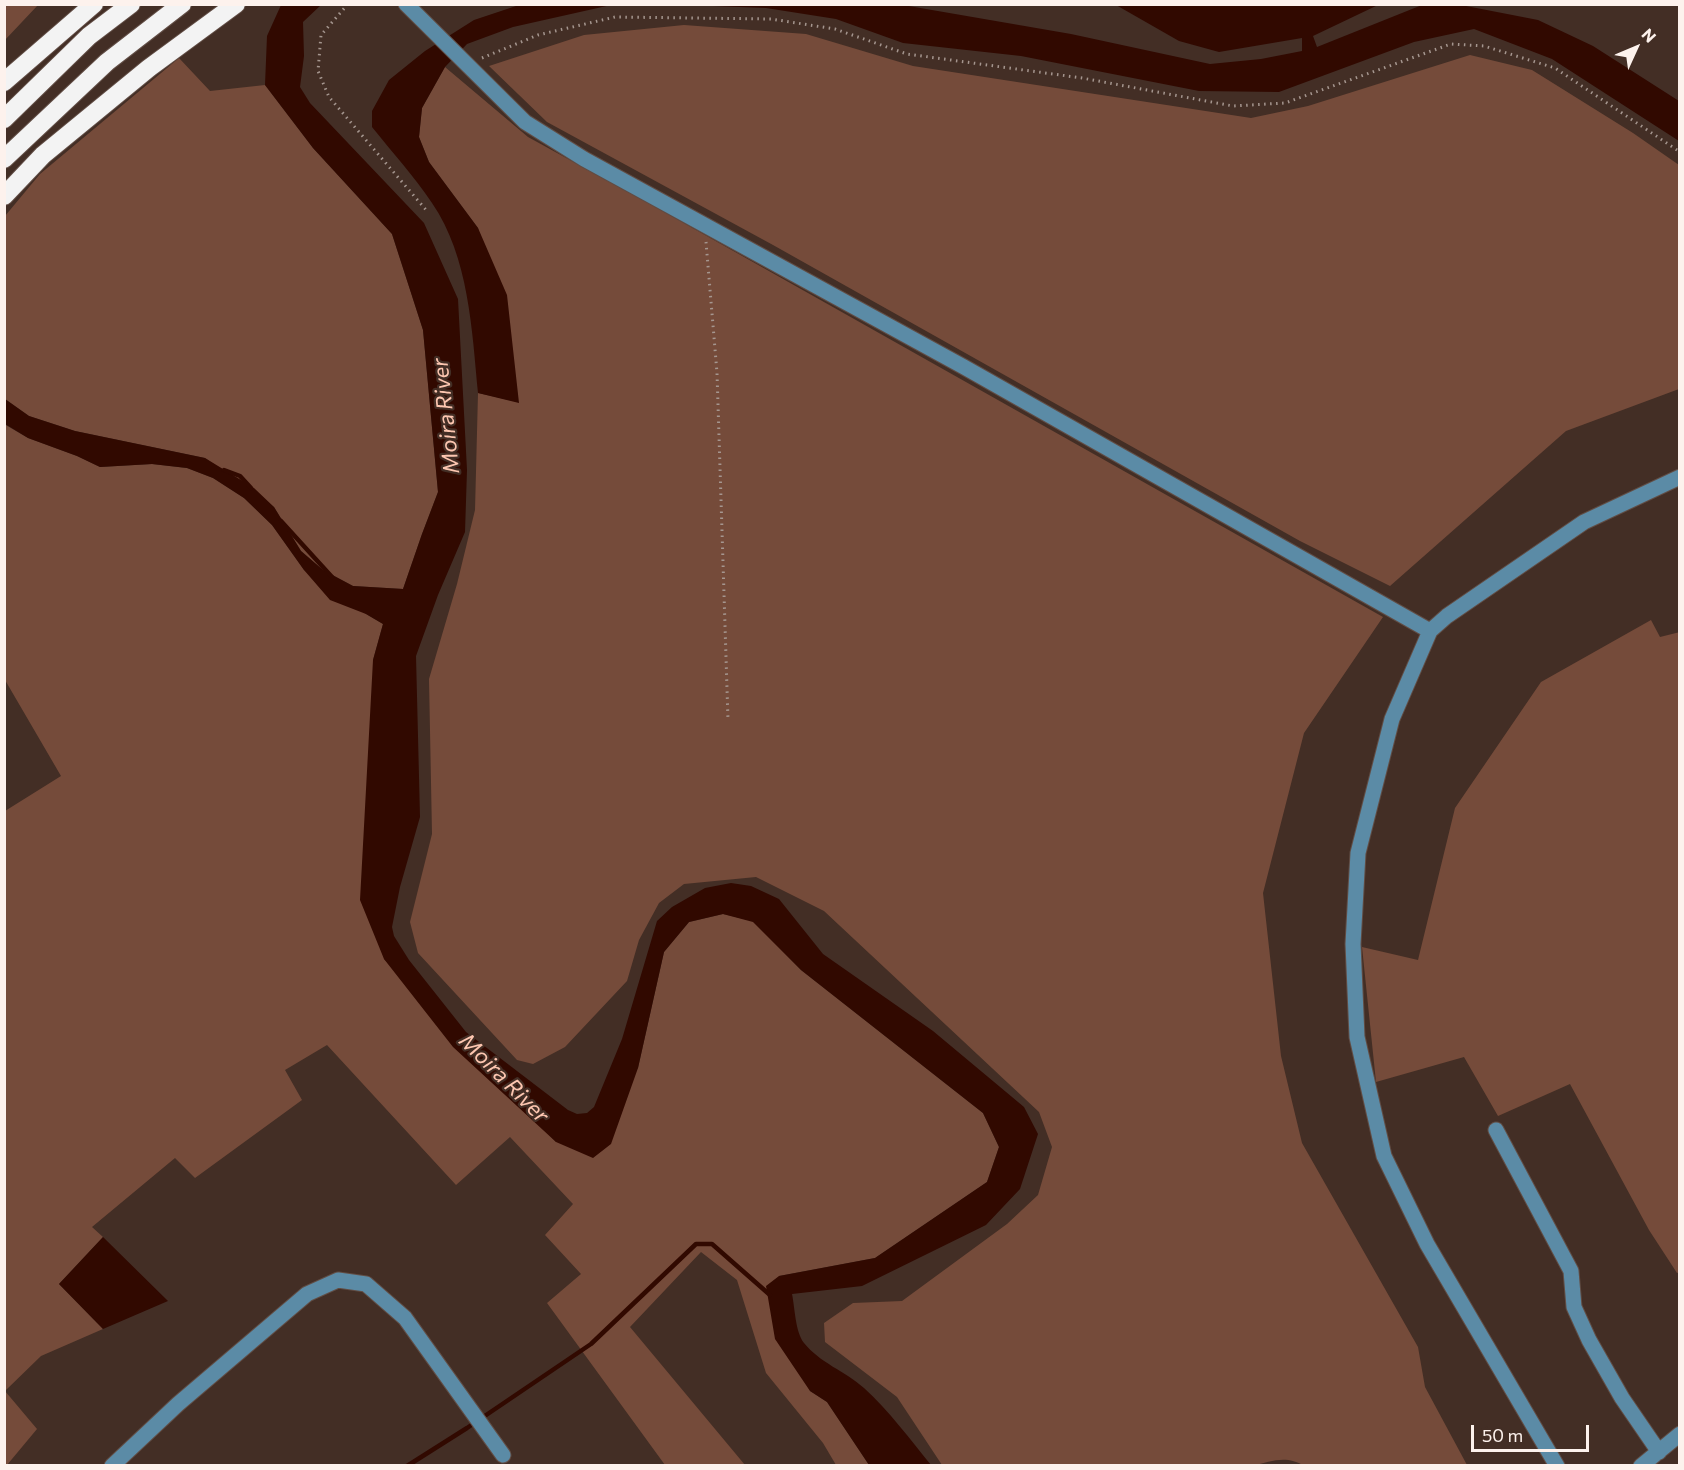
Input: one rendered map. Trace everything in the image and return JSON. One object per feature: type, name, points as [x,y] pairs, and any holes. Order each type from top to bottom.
[{"type":"highway","points":[[4,82],[94,4]]},
{"type":"highway","points":[[4,119],[89,36],[131,4]]},
{"type":"highway","points":[[4,159],[107,62],[182,4]]},
{"type":"highway","points":[[4,196],[43,155],[149,68],[236,4]]},
{"type":"street","points":[[406,4],[525,122],[584,159],[964,367],[1430,632]]},
{"type":"street","points":[[1557,1466],[1426,1244],[1384,1156],[1357,1037],[1353,944],[1358,853],[1392,719],[1430,632],[1447,616],[1584,522],[1680,477]]},
{"type":"street","points":[[1496,1130],[1571,1271],[1574,1307],[1589,1340],[1622,1398],[1659,1452]]},
{"type":"street","points":[[112,1466],[178,1404],[307,1294],[338,1280],[366,1284],[405,1318],[503,1455]]},
{"type":"street","points":[[1641,1466],[1680,1434]]},
{"type":"path","points":[[348,4],[321,35],[318,71],[329,97],[427,211]]},
{"type":"path","points":[[467,64],[538,35],[615,17],[771,19],[835,29],[907,54],[1082,78],[1233,106],[1286,103],[1452,44],[1484,46],[1554,68],[1680,153]]},
{"type":"path","points":[[704,225],[717,373],[728,720]]},
{"type":"shaded area","points":[[4,5],[38,5],[5,40]]},
{"type":"shaded area","points":[[684,25],[806,34],[913,66],[1251,118],[1308,106],[1470,55],[1532,70],[1633,133],[1679,165],[1679,389],[1566,431],[1390,586],[1300,541],[773,245],[547,122],[489,66],[584,35]]},
{"type":"shaded area","points":[[179,58],[210,91],[265,85],[313,148],[392,234],[423,330],[438,492],[403,589],[353,586],[323,570],[301,551],[274,507],[205,458],[75,431],[29,416],[5,399],[5,216],[40,174]]},
{"type":"shaded area","points":[[445,67],[528,137],[1383,617],[1304,733],[1263,893],[1281,1056],[1302,1143],[1418,1347],[1425,1387],[1467,1465],[1304,1466],[1285,1460],[1253,1466],[942,1465],[897,1397],[825,1342],[824,1323],[853,1303],[902,1301],[1007,1224],[1038,1195],[1052,1147],[1039,1112],[824,911],[756,877],[684,884],[659,903],[639,940],[627,981],[565,1047],[533,1064],[517,1060],[418,953],[410,922],[432,834],[429,679],[457,584],[475,510],[478,393],[518,402],[478,228],[429,162],[419,137],[422,108]]},
{"type":"shaded area","points":[[4,424],[28,438],[100,467],[152,464],[187,468],[213,478],[244,498],[272,525],[304,570],[383,624],[373,660],[384,959],[556,1142],[638,1068],[664,952],[689,922],[723,914],[753,921],[801,970],[983,1113],[999,1147],[987,1182],[875,1258],[779,1276],[810,1391],[827,1402],[869,1465],[836,1465],[823,1443],[766,1373],[737,1280],[701,1252],[630,1327],[745,1465],[665,1465],[547,1303],[581,1274],[545,1235],[573,1204],[510,1137],[456,1185],[327,1045],[285,1070],[302,1100],[195,1178],[175,1158],[92,1227],[103,1237],[59,1284],[103,1329],[41,1356],[5,1391],[5,811],[61,776],[5,680]]},
{"type":"shaded area","points":[[1651,620],[1660,637],[1680,632],[1680,1272],[1677,1273],[1649,1230],[1570,1084],[1498,1116],[1464,1057],[1376,1082],[1362,947],[1418,960],[1455,808],[1541,682]]},
{"type":"shaded area","points":[[5,1391],[37,1429],[7,1465],[5,1465]]},
{"type":"water","name":"Moira River","points":[[281,5],[321,5],[303,22],[304,56],[300,87],[310,103],[424,223],[458,299],[467,470],[465,532],[438,595],[416,656],[420,817],[400,887],[392,927],[394,936],[409,960],[466,1032],[568,1110],[577,1114],[587,1113],[594,1107],[622,1039],[657,921],[672,907],[705,888],[731,883],[751,886],[779,899],[823,954],[933,1031],[1024,1107],[1038,1134],[1020,1189],[986,1225],[862,1286],[792,1294],[797,1326],[804,1343],[817,1356],[864,1388],[891,1416],[931,1465],[869,1465],[827,1402],[810,1391],[775,1339],[766,1286],[779,1276],[875,1258],[987,1182],[999,1147],[983,1113],[801,970],[753,922],[723,914],[689,922],[664,952],[638,1068],[611,1144],[593,1158],[556,1142],[453,1047],[384,959],[360,900],[373,660],[383,624],[366,614],[330,600],[304,570],[272,525],[244,498],[213,478],[187,468],[152,464],[100,467],[28,438],[5,424],[5,399],[29,416],[75,431],[205,458],[254,488],[274,507],[301,551],[323,570],[353,586],[403,589],[438,492],[423,330],[392,234],[313,148],[265,85],[267,36]]},
{"type":"water","points":[[519,5],[611,5],[513,27],[467,44],[445,67],[422,108],[419,137],[429,162],[478,228],[507,295],[519,403],[478,393],[471,319],[454,247],[432,203],[372,127],[372,111],[389,80],[425,51],[474,20]]},
{"type":"water","points":[[687,5],[903,5],[1071,34],[1210,64],[1261,59],[1302,51],[1302,38],[1219,52],[1179,41],[1116,5],[1378,5],[1313,36],[1317,47],[1422,5],[1461,5],[1538,20],[1593,46],[1679,101],[1679,141],[1552,59],[1474,29],[1414,42],[1279,92],[1199,91],[1021,56],[903,43],[836,19],[766,8]]},
{"type":"water","points":[[103,1237],[168,1301],[103,1329],[59,1284]]},
{"type":"waterway","points":[[224,470],[240,476],[251,488]]},
{"type":"waterway","points":[[281,521],[332,577]]},
{"type":"waterway","points":[[407,1466],[591,1344],[696,1244],[712,1244],[770,1295]]}]
